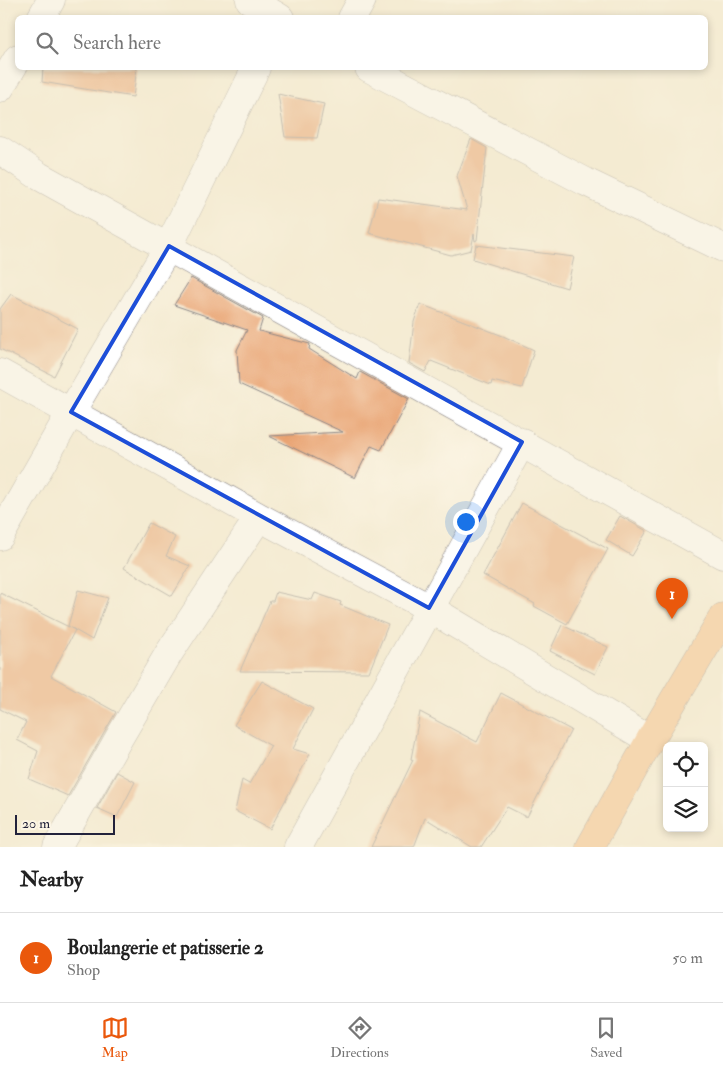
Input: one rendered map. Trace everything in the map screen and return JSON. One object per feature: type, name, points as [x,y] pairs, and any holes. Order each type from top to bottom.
[{"type":"main road","points":[[590,847],[650,740],[723,617]]},
{"type":"street","points":[[43,15],[51,0]]},
{"type":"street","points":[[250,0],[275,15]]},
{"type":"street","points":[[354,15],[362,0]]},
{"type":"street","points":[[0,88],[15,63]]},
{"type":"street","points":[[0,536],[169,246],[255,70]]},
{"type":"street","points":[[373,70],[586,182],[723,248]]},
{"type":"street","points":[[0,150],[39,176],[169,246],[723,555]]},
{"type":"street","points":[[0,373],[259,517],[429,608],[650,740]]},
{"type":"street","points":[[298,847],[522,442]]},
{"type":"street","points":[[57,847],[169,653],[259,517]]},
{"type":"highlighted area","points":[[169,246],[522,442],[429,608],[71,412]]},
{"type":"building","points":[[43,70],[137,70],[133,97],[42,82]]},
{"type":"building","points":[[278,94],[324,104],[317,138],[285,137]]},
{"type":"building","points":[[471,139],[487,148],[477,240],[475,241],[474,234],[471,250],[451,255],[369,233],[378,198],[467,210],[457,176]]},
{"type":"building","points":[[476,245],[574,257],[567,288],[473,259]]},
{"type":"building","points":[[191,278],[263,318],[259,331],[310,344],[309,349],[357,379],[360,372],[409,399],[381,450],[371,446],[355,478],[269,436],[343,432],[239,384],[237,350],[247,330],[174,305]]},
{"type":"building","points":[[11,294],[78,329],[54,376],[0,349],[0,309]]},
{"type":"building","points":[[420,304],[534,350],[522,388],[492,381],[491,385],[431,361],[425,372],[409,363],[414,322]]},
{"type":"building","points":[[522,503],[608,549],[567,624],[483,575]]},
{"type":"building","points":[[620,516],[647,531],[632,556],[606,540]]},
{"type":"building","points":[[149,523],[175,537],[166,556],[190,566],[172,596],[124,568]]},
{"type":"building","points":[[78,590],[108,598],[92,640],[68,626]]},
{"type":"building","points":[[276,592],[312,600],[315,593],[341,602],[340,605],[388,625],[369,672],[240,671],[270,601],[273,601]]},
{"type":"building","points":[[0,593],[75,630],[51,676],[116,712],[68,796],[29,779],[38,751],[17,740],[26,722],[0,709]]},
{"type":"building","points":[[562,625],[608,647],[595,674],[550,651]]},
{"type":"building","points":[[262,681],[313,709],[293,749],[310,754],[270,829],[235,811],[242,780],[249,784],[271,746],[234,725]]},
{"type":"building","points":[[501,693],[571,730],[527,817],[507,807],[481,847],[472,847],[425,818],[414,847],[371,847],[413,760],[411,759],[420,712],[477,742]]},
{"type":"building","points":[[117,772],[135,782],[117,817],[97,808]]},
{"type":"place","name":"Boulangerie et patisserie 2","points":[[672,619]]}]
